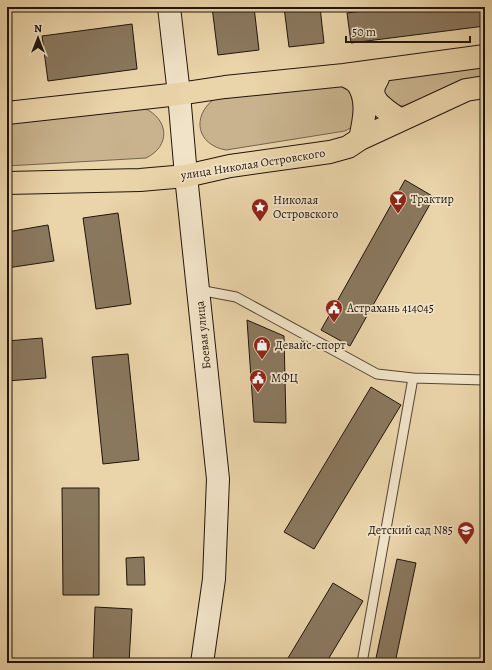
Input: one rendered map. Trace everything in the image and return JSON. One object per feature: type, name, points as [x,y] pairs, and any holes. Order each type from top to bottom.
[{"type":"main road","name":"Боевая улица","points":[[169,7],[180,94],[186,176],[218,479],[214,579],[202,663]]},
{"type":"main road","points":[[7,113],[180,94],[224,87],[344,75],[485,56]]},
{"type":"main road","points":[[382,70],[373,87],[374,97],[380,105],[400,120]]},
{"type":"main road","points":[[344,75],[357,83],[363,96],[365,109],[360,139]]},
{"type":"main road","name":"улица Николая Островского","points":[[7,183],[140,180],[186,176],[230,166],[330,152],[348,147],[360,139],[466,90],[485,87]]},
{"type":"lane","points":[[199,290],[236,297],[377,374],[413,378],[485,380]]},
{"type":"lane","points":[[362,663],[413,378]]},
{"type":"shaded area","points":[[485,60],[485,79],[466,82],[403,106],[390,101],[384,93],[387,79]]},
{"type":"shaded area","points":[[340,83],[359,97],[352,127],[345,131],[226,150],[216,147],[209,142],[203,136],[200,129],[202,114],[214,99]]},
{"type":"shaded area","points":[[144,108],[158,119],[162,125],[164,133],[160,147],[146,158],[7,166],[7,121]]},
{"type":"building","points":[[212,7],[254,7],[259,50],[218,55]]},
{"type":"building","points":[[284,7],[320,7],[324,43],[289,47]]},
{"type":"building","points":[[393,7],[485,7],[485,26],[351,43],[347,13]]},
{"type":"building","points":[[132,24],[137,69],[48,81],[42,36]]},
{"type":"building","points":[[405,180],[434,197],[350,346],[321,330]]},
{"type":"building","points":[[118,213],[131,304],[96,309],[83,218]]},
{"type":"building","points":[[48,225],[54,261],[7,268],[7,232]]},
{"type":"building","points":[[247,320],[284,336],[286,423],[254,422]]},
{"type":"building","points":[[42,338],[46,378],[7,381],[7,341]]},
{"type":"building","points":[[128,354],[139,460],[103,464],[92,357]]},
{"type":"building","points":[[371,387],[401,405],[314,549],[284,532]]},
{"type":"building","points":[[62,488],[99,488],[99,595],[63,595]]},
{"type":"building","points":[[144,557],[145,585],[127,585],[126,558]]},
{"type":"building","points":[[397,559],[416,563],[395,663],[375,663]]},
{"type":"building","points":[[333,583],[363,601],[326,663],[285,663]]},
{"type":"building","points":[[95,607],[132,609],[129,663],[93,663]]},
{"type":"place","name":"Трактир","points":[[398,214]]},
{"type":"place","name":"Николая Островского","points":[[260,222]]},
{"type":"place","name":"Астрахань 414045","points":[[334,323]]},
{"type":"place","name":"Девайс-спорт","points":[[262,360]]},
{"type":"place","name":"МФЦ","points":[[258,393]]},
{"type":"place","name":"Детский сад N85","points":[[466,545]]}]
